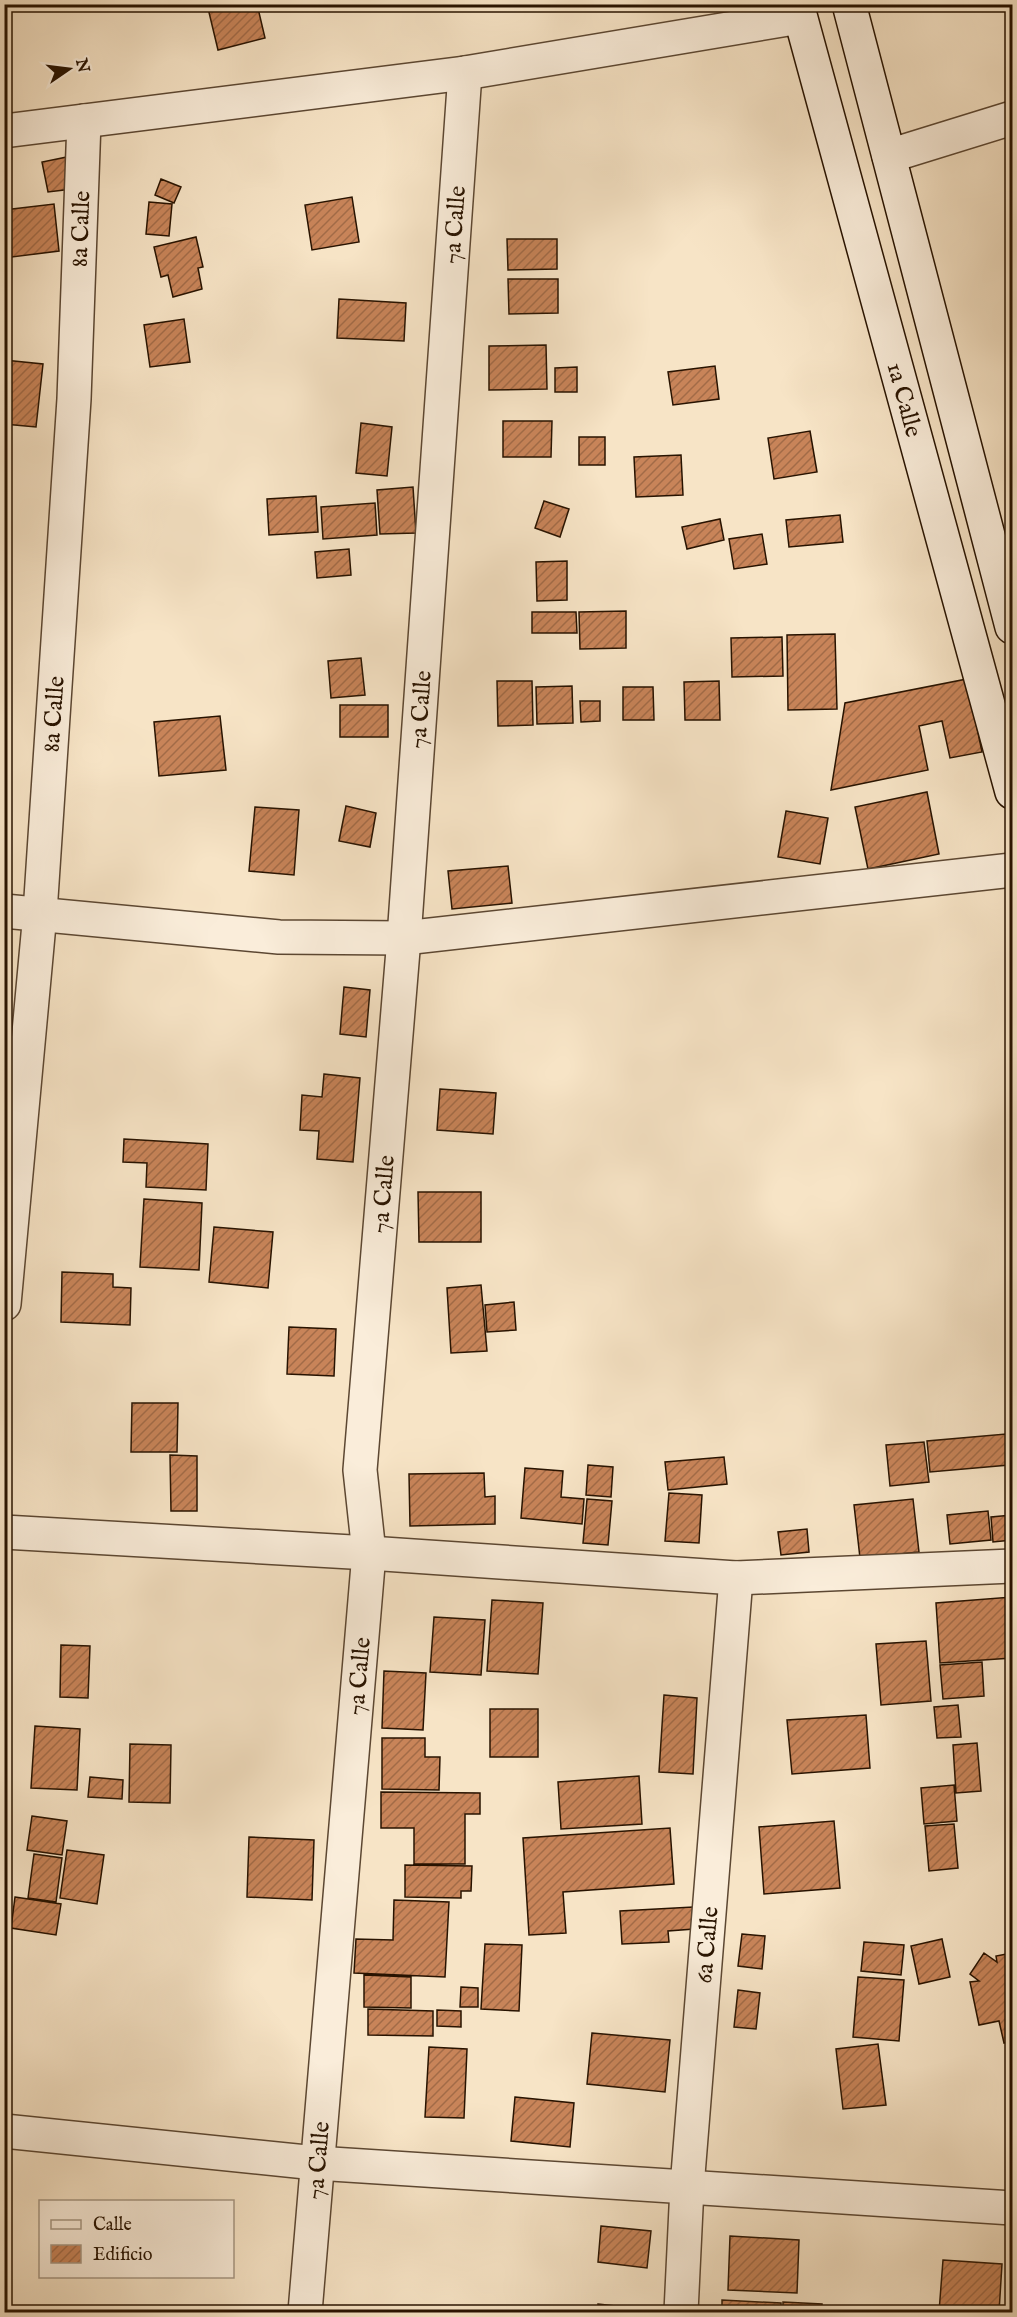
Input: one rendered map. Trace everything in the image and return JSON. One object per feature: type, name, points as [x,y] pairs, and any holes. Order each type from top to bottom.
[{"type":"street","name":"1a Calle","points":[[849,4],[1012,627]]},
{"type":"street","name":"1a Calle","points":[[799,11],[1012,792]]},
{"type":"street","points":[[4,131],[465,73],[739,16],[799,11]]},
{"type":"street","name":"7a Calle","points":[[305,2313],[369,1553],[360,1470],[404,938],[465,73]]},
{"type":"street","points":[[889,156],[1012,117]]},
{"type":"street","name":"8a Calle","points":[[4,1304],[40,914],[75,399],[84,121]]},
{"type":"street","points":[[4,911],[279,937],[404,938],[1012,870]]},
{"type":"street","points":[[4,1532],[369,1553],[736,1578],[1012,1566]]},
{"type":"street","name":"6a Calle","points":[[681,2313],[687,2187],[736,1578]]},
{"type":"street","points":[[4,2131],[316,2163],[1012,2208]]},
{"type":"building","points":[[207,4],[257,4],[265,38],[218,50]]},
{"type":"building","points":[[67,157],[72,189],[48,192],[42,162]]},
{"type":"building","points":[[161,179],[181,187],[174,203],[155,195]]},
{"type":"building","points":[[352,197],[359,242],[312,250],[305,205]]},
{"type":"building","points":[[149,202],[172,204],[169,236],[146,234]]},
{"type":"building","points":[[54,204],[59,251],[4,258],[4,210]]},
{"type":"building","points":[[196,237],[203,267],[198,268],[202,289],[173,297],[168,275],[161,277],[154,247]]},
{"type":"building","points":[[507,239],[557,239],[557,269],[508,270]]},
{"type":"building","points":[[508,279],[558,279],[558,313],[509,314]]},
{"type":"building","points":[[339,299],[406,303],[404,341],[337,338]]},
{"type":"building","points":[[184,319],[190,362],[150,367],[144,325]]},
{"type":"building","points":[[546,345],[547,389],[489,390],[489,346]]},
{"type":"building","points":[[4,360],[43,364],[36,427],[4,424]]},
{"type":"building","points":[[715,366],[719,399],[673,405],[668,372]]},
{"type":"building","points":[[577,367],[577,392],[555,392],[555,368]]},
{"type":"building","points":[[503,421],[552,421],[551,457],[503,457]]},
{"type":"building","points":[[361,423],[392,427],[387,476],[356,473]]},
{"type":"building","points":[[810,431],[817,472],[774,479],[768,438]]},
{"type":"building","points":[[579,437],[605,437],[605,465],[579,465]]},
{"type":"building","points":[[681,455],[683,495],[636,497],[634,457]]},
{"type":"building","points":[[413,487],[416,533],[380,534],[377,490]]},
{"type":"building","points":[[316,496],[318,532],[269,535],[267,499]]},
{"type":"building","points":[[544,501],[569,509],[560,537],[535,528]]},
{"type":"building","points":[[375,503],[377,535],[323,539],[321,507]]},
{"type":"building","points":[[840,515],[843,542],[789,547],[786,520]]},
{"type":"building","points":[[720,519],[724,540],[687,549],[682,527]]},
{"type":"building","points":[[762,534],[767,564],[734,569],[729,539]]},
{"type":"building","points":[[349,549],[351,575],[317,578],[315,552]]},
{"type":"building","points":[[567,561],[567,600],[537,601],[536,562]]},
{"type":"building","points":[[626,611],[626,648],[580,649],[579,612]]},
{"type":"building","points":[[532,612],[576,612],[577,633],[532,633]]},
{"type":"building","points":[[835,634],[837,709],[788,710],[787,635]]},
{"type":"building","points":[[782,637],[783,676],[732,677],[731,638]]},
{"type":"building","points":[[361,658],[365,695],[331,698],[328,661]]},
{"type":"building","points":[[967,679],[982,752],[950,758],[942,721],[919,726],[928,770],[831,790],[845,703]]},
{"type":"building","points":[[497,681],[532,681],[533,725],[498,726]]},
{"type":"building","points":[[719,681],[720,720],[685,720],[684,682]]},
{"type":"building","points":[[572,686],[573,723],[537,724],[536,687]]},
{"type":"building","points":[[623,687],[653,687],[654,720],[623,720]]},
{"type":"building","points":[[580,701],[600,701],[600,721],[581,722]]},
{"type":"building","points":[[340,705],[388,705],[388,737],[340,737]]},
{"type":"building","points":[[220,716],[226,770],[159,776],[154,722]]},
{"type":"building","points":[[927,792],[939,854],[868,869],[855,807]]},
{"type":"building","points":[[346,806],[376,813],[370,847],[339,841]]},
{"type":"building","points":[[255,807],[299,810],[294,875],[249,871]]},
{"type":"building","points":[[786,811],[828,818],[820,864],[778,857]]},
{"type":"building","points":[[508,866],[512,903],[452,909],[448,871]]},
{"type":"building","points":[[344,987],[370,990],[366,1037],[340,1034]]},
{"type":"building","points":[[324,1074],[360,1078],[353,1162],[317,1159],[319,1131],[300,1130],[302,1095],[322,1097]]},
{"type":"building","points":[[440,1089],[496,1093],[493,1134],[437,1130]]},
{"type":"building","points":[[124,1139],[208,1144],[206,1190],[146,1187],[147,1163],[123,1162]]},
{"type":"building","points":[[418,1192],[481,1192],[481,1242],[419,1242]]},
{"type":"building","points":[[144,1199],[202,1203],[199,1270],[140,1267]]},
{"type":"building","points":[[214,1227],[273,1232],[268,1288],[209,1282]]},
{"type":"building","points":[[62,1272],[113,1274],[113,1287],[131,1288],[130,1325],[61,1322]]},
{"type":"building","points":[[481,1285],[487,1351],[451,1353],[447,1288]]},
{"type":"building","points":[[514,1302],[516,1330],[487,1332],[485,1305]]},
{"type":"building","points":[[289,1327],[336,1329],[334,1376],[287,1374]]},
{"type":"building","points":[[132,1403],[178,1403],[177,1452],[131,1452]]},
{"type":"building","points":[[1006,1434],[1009,1465],[930,1472],[927,1441]]},
{"type":"building","points":[[924,1442],[929,1482],[890,1486],[886,1445]]},
{"type":"building","points":[[170,1455],[197,1456],[197,1511],[171,1511]]},
{"type":"building","points":[[724,1457],[727,1484],[668,1490],[665,1462]]},
{"type":"building","points":[[588,1465],[613,1467],[611,1497],[586,1495]]},
{"type":"building","points":[[525,1468],[563,1471],[561,1497],[584,1499],[582,1524],[521,1518]]},
{"type":"building","points":[[484,1473],[485,1497],[495,1496],[495,1524],[410,1526],[409,1474]]},
{"type":"building","points":[[669,1493],[702,1495],[699,1543],[665,1541]]},
{"type":"building","points":[[587,1499],[612,1501],[608,1545],[583,1543]]},
{"type":"building","points":[[913,1499],[919,1552],[860,1558],[854,1505]]},
{"type":"building","points":[[988,1511],[991,1540],[950,1544],[947,1515]]},
{"type":"building","points":[[1012,1515],[1012,1540],[993,1542],[991,1517]]},
{"type":"building","points":[[807,1529],[809,1552],[781,1555],[778,1532]]},
{"type":"building","points":[[1012,1597],[1012,1658],[940,1663],[936,1603]]},
{"type":"building","points":[[492,1600],[543,1603],[538,1674],[487,1671]]},
{"type":"building","points":[[434,1617],[485,1620],[481,1675],[430,1672]]},
{"type":"building","points":[[926,1641],[931,1701],[881,1705],[876,1644]]},
{"type":"building","points":[[61,1645],[90,1646],[88,1698],[60,1697]]},
{"type":"building","points":[[982,1662],[984,1696],[943,1699],[940,1665]]},
{"type":"building","points":[[384,1671],[426,1673],[423,1730],[382,1728]]},
{"type":"building","points":[[664,1695],[697,1698],[693,1774],[659,1772]]},
{"type":"building","points":[[958,1705],[961,1737],[937,1738],[934,1707]]},
{"type":"building","points":[[490,1709],[538,1709],[538,1757],[490,1757]]},
{"type":"building","points":[[866,1715],[870,1768],[792,1774],[787,1720]]},
{"type":"building","points":[[35,1726],[80,1729],[77,1790],[31,1788]]},
{"type":"building","points":[[382,1738],[425,1738],[425,1757],[440,1757],[439,1790],[382,1789]]},
{"type":"building","points":[[977,1743],[981,1791],[956,1793],[953,1745]]},
{"type":"building","points":[[130,1744],[171,1745],[170,1803],[129,1802]]},
{"type":"building","points":[[639,1776],[642,1824],[561,1829],[558,1782]]},
{"type":"building","points":[[90,1777],[123,1780],[122,1799],[88,1797]]},
{"type":"building","points":[[954,1785],[957,1821],[924,1824],[921,1788]]},
{"type":"building","points":[[381,1792],[480,1793],[480,1814],[465,1814],[465,1864],[414,1864],[414,1828],[381,1828]]},
{"type":"building","points":[[32,1816],[67,1821],[62,1855],[27,1850]]},
{"type":"building","points":[[834,1821],[840,1888],[764,1894],[759,1827]]},
{"type":"building","points":[[954,1824],[958,1868],[929,1871],[925,1826]]},
{"type":"building","points":[[670,1828],[674,1884],[563,1892],[566,1933],[529,1935],[523,1838]]},
{"type":"building","points":[[249,1837],[314,1840],[312,1900],[247,1897]]},
{"type":"building","points":[[67,1850],[104,1855],[97,1904],[60,1898]]},
{"type":"building","points":[[34,1854],[62,1858],[56,1902],[28,1898]]},
{"type":"building","points":[[405,1865],[472,1866],[471,1891],[461,1891],[461,1898],[405,1897]]},
{"type":"building","points":[[15,1897],[61,1904],[56,1935],[11,1928]]},
{"type":"building","points":[[394,1900],[449,1902],[445,1977],[354,1973],[356,1939],[393,1940]]},
{"type":"building","points":[[693,1907],[694,1929],[668,1931],[669,1942],[622,1944],[620,1911]]},
{"type":"building","points":[[742,1934],[765,1936],[762,1969],[738,1966]]},
{"type":"building","points":[[942,1939],[950,1977],[919,1984],[911,1946]]},
{"type":"building","points":[[864,1942],[904,1945],[901,1975],[861,1971]]},
{"type":"building","points":[[485,1944],[522,1945],[519,2011],[481,2009]]},
{"type":"building","points":[[984,1953],[997,1962],[996,1956],[1012,1953],[1012,2041],[1004,2043],[999,2021],[979,2025],[970,1982],[979,1981],[970,1974]]},
{"type":"building","points":[[364,1975],[411,1977],[411,2008],[364,2007]]},
{"type":"building","points":[[858,1977],[904,1980],[899,2041],[853,2037]]},
{"type":"building","points":[[461,1987],[478,1988],[478,2007],[460,2007]]},
{"type":"building","points":[[738,1990],[760,1993],[756,2029],[734,2027]]},
{"type":"building","points":[[368,2009],[433,2011],[433,2036],[368,2035]]},
{"type":"building","points":[[437,2010],[461,2011],[461,2027],[437,2026]]},
{"type":"building","points":[[592,2033],[670,2040],[665,2092],[587,2084]]},
{"type":"building","points":[[878,2044],[886,2105],[843,2109],[836,2049]]},
{"type":"building","points":[[429,2047],[467,2049],[464,2118],[425,2117]]},
{"type":"building","points":[[515,2097],[574,2103],[570,2147],[511,2141]]},
{"type":"building","points":[[601,2226],[651,2231],[647,2268],[598,2262]]},
{"type":"building","points":[[730,2236],[799,2240],[797,2293],[728,2290]]},
{"type":"building","points":[[943,2260],[1002,2264],[999,2312],[939,2312]]},
{"type":"building","points":[[722,2300],[781,2303],[781,2312],[722,2312]]},
{"type":"building","points":[[783,2302],[822,2304],[822,2312],[783,2312]]},
{"type":"building","points":[[598,2304],[624,2307],[623,2312],[598,2312]]}]
